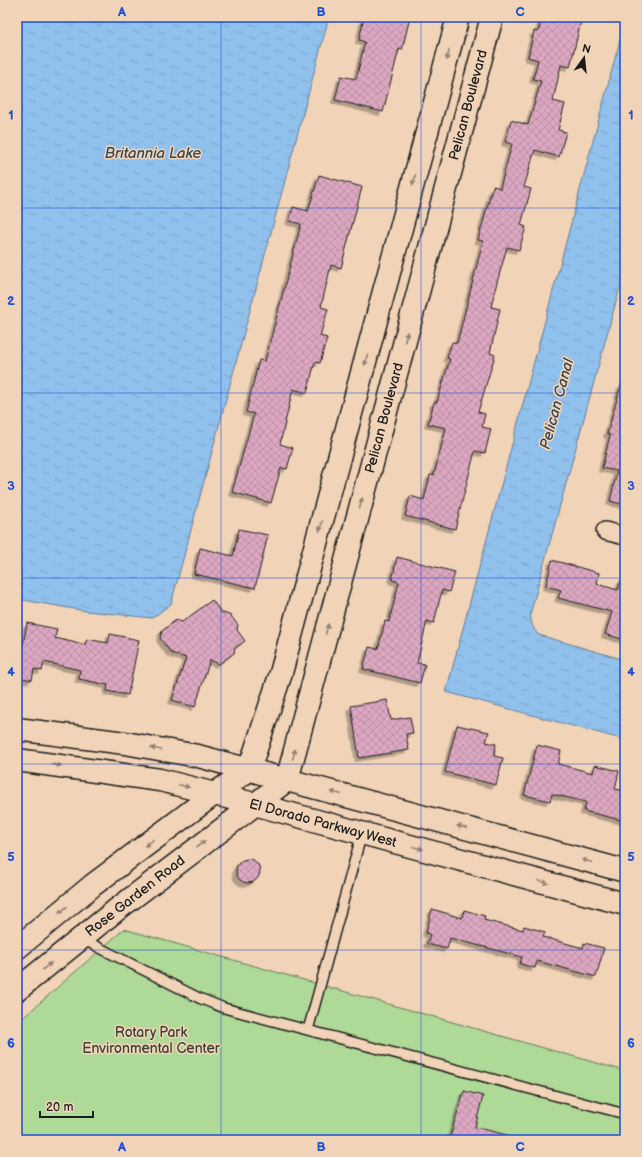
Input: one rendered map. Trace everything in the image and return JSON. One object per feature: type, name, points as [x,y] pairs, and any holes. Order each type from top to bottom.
[{"type":"street","points":[[17,948],[93,885],[214,794],[249,770],[281,673],[458,17]]},
{"type":"street","name":"Pelican Boulevard","points":[[287,780],[492,17]]},
{"type":"street","points":[[606,531],[625,536]]},
{"type":"street","points":[[17,728],[198,756],[625,871]]},
{"type":"street","name":"El Dorado Parkway West","points":[[17,760],[160,780],[625,904]]},
{"type":"street","points":[[254,804],[287,780]]},
{"type":"street","name":"Rose Garden Road","points":[[17,990],[254,804]]},
{"type":"lane","points":[[308,1030],[362,833]]},
{"type":"lane","points":[[81,939],[211,1003],[237,1012],[625,1114]]},
{"type":"green space","name":"Rotary Park Environmental Center","points":[[124,929],[625,1071],[625,1140],[17,1140],[17,1023]]},
{"type":"water","name":"Britannia Lake","points":[[17,17],[329,17],[171,604],[152,618],[86,611],[17,599]]},
{"type":"water","name":"Pelican Canal","points":[[625,21],[625,269],[531,611],[531,621],[533,627],[539,635],[625,660],[625,740],[446,692]]},
{"type":"building","points":[[364,17],[410,17],[402,50],[399,49],[383,112],[335,100],[341,76],[356,79],[365,42],[359,40]]},
{"type":"building","points":[[542,17],[582,17],[570,67],[561,65],[553,101],[565,104],[558,130],[566,132],[559,157],[535,150],[524,187],[531,189],[521,225],[526,227],[519,250],[507,247],[496,286],[491,307],[500,309],[490,353],[495,355],[478,412],[485,414],[482,427],[491,429],[485,453],[475,451],[455,529],[405,516],[410,496],[424,500],[430,475],[434,475],[446,428],[428,424],[434,402],[437,402],[450,359],[447,358],[452,342],[457,343],[483,241],[478,240],[493,186],[500,188],[512,144],[505,142],[511,120],[528,125],[541,81],[533,79],[538,60],[528,57],[534,31],[538,32]]},
{"type":"building","points":[[319,175],[362,187],[341,268],[331,265],[321,307],[328,309],[320,336],[327,338],[320,363],[315,362],[307,393],[293,389],[280,444],[293,448],[287,469],[281,468],[271,503],[232,492],[254,414],[246,412],[259,360],[265,361],[301,224],[289,221],[293,207],[308,211]]},
{"type":"building","points":[[621,385],[625,386],[625,505],[610,501],[617,471],[602,468],[610,435],[607,434]]},
{"type":"building","points":[[239,529],[268,535],[255,588],[194,574],[200,548],[233,556]]},
{"type":"building","points":[[397,557],[455,572],[449,592],[442,590],[434,623],[427,621],[417,663],[425,664],[420,683],[363,669],[369,647],[378,649],[385,621],[389,622],[399,582],[392,580]]},
{"type":"building","points":[[552,560],[599,573],[597,584],[618,590],[621,580],[625,580],[625,640],[605,634],[612,612],[558,598],[561,590],[546,586]]},
{"type":"building","points":[[212,600],[221,612],[231,616],[238,625],[237,630],[245,641],[235,648],[234,653],[219,664],[210,660],[195,707],[172,700],[186,658],[171,653],[160,638],[162,631],[176,620],[182,622]]},
{"type":"building","points":[[27,623],[57,629],[55,638],[85,645],[87,639],[108,643],[110,634],[139,640],[128,695],[107,691],[108,685],[79,679],[80,670],[44,662],[42,671],[34,669],[32,680],[17,677],[17,644],[23,645]]},
{"type":"building","points":[[387,700],[391,720],[410,717],[413,733],[406,734],[409,750],[359,758],[351,706]]},
{"type":"building","points":[[457,725],[489,732],[486,742],[496,744],[494,756],[503,758],[496,785],[445,772]]},
{"type":"building","points":[[537,745],[561,751],[558,764],[593,773],[595,765],[619,771],[615,789],[625,791],[625,821],[584,811],[586,802],[552,794],[550,801],[524,795]]},
{"type":"building","points":[[248,859],[253,860],[259,866],[259,876],[253,882],[248,883],[243,882],[237,876],[236,871],[237,866],[243,860]]},
{"type":"building","points":[[432,909],[462,918],[464,910],[485,916],[484,920],[523,930],[524,926],[545,932],[543,937],[583,948],[584,943],[604,948],[596,977],[537,961],[535,968],[520,964],[522,957],[450,938],[447,949],[427,944],[430,934],[426,933]]},
{"type":"building","points":[[464,1091],[483,1096],[475,1127],[507,1135],[506,1140],[449,1140]]}]
